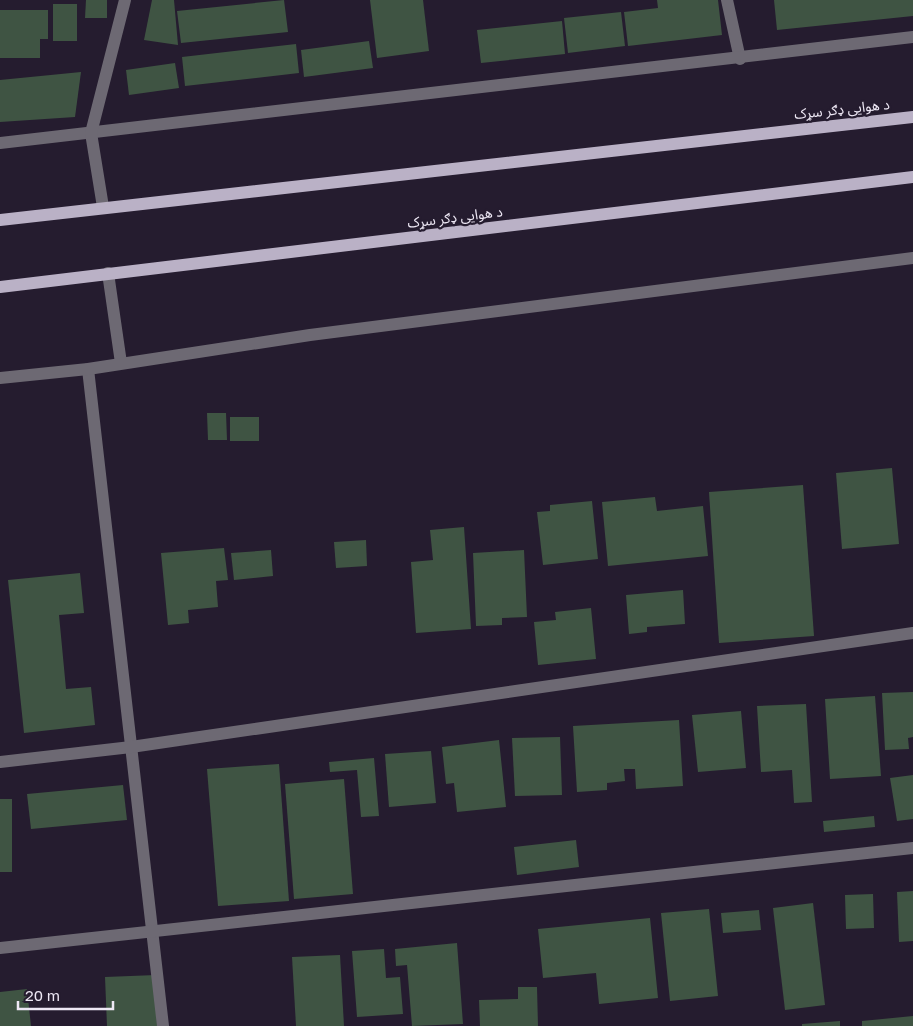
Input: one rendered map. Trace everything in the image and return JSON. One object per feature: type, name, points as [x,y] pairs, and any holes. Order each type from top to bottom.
[{"type":"main road","name":"د هوایی ډګر سړک","points":[[0,220],[913,117]]},
{"type":"main road","name":"د هوایی ډګر سړک","points":[[0,287],[913,177]]},
{"type":"street","points":[[103,207],[91,133],[125,0]]},
{"type":"street","points":[[727,0],[740,59]]},
{"type":"street","points":[[0,143],[740,59],[913,37]]},
{"type":"street","points":[[0,378],[88,369],[310,335],[913,258]]},
{"type":"street","points":[[108,274],[121,364]]},
{"type":"street","points":[[88,369],[163,1026]]},
{"type":"street","points":[[0,762],[131,747],[913,633]]},
{"type":"street","points":[[0,948],[913,848]]},
{"type":"building","points":[[86,0],[107,0],[107,18],[85,18]]},
{"type":"building","points":[[152,0],[174,0],[178,45],[144,40]]},
{"type":"building","points":[[284,0],[288,32],[181,43],[177,11]]},
{"type":"building","points":[[370,0],[423,0],[429,51],[377,58]]},
{"type":"building","points":[[657,0],[718,0],[722,35],[628,46],[624,12],[658,8]]},
{"type":"building","points":[[774,0],[913,0],[913,16],[777,30]]},
{"type":"building","points":[[53,4],[77,4],[77,41],[53,41]]},
{"type":"building","points":[[0,10],[48,10],[48,39],[40,39],[40,58],[0,58]]},
{"type":"building","points":[[621,12],[625,46],[568,53],[564,18]]},
{"type":"building","points":[[562,21],[565,54],[481,63],[477,30]]},
{"type":"building","points":[[369,41],[373,68],[304,77],[301,50]]},
{"type":"building","points":[[296,44],[299,73],[185,86],[182,57]]},
{"type":"building","points":[[175,63],[179,88],[129,95],[126,70]]},
{"type":"building","points":[[81,72],[75,117],[0,122],[0,80]]},
{"type":"building","points":[[207,413],[226,413],[227,440],[208,440]]},
{"type":"building","points":[[230,417],[259,417],[259,441],[230,441]]},
{"type":"building","points":[[892,468],[899,544],[842,549],[836,473]]},
{"type":"building","points":[[803,485],[814,636],[719,643],[709,492]]},
{"type":"building","points":[[655,497],[657,511],[703,506],[708,556],[608,566],[602,502]]},
{"type":"building","points":[[592,501],[598,559],[543,565],[537,512],[550,511],[550,505]]},
{"type":"building","points":[[464,527],[471,629],[416,633],[411,562],[433,560],[430,530]]},
{"type":"building","points":[[366,540],[367,566],[336,568],[334,542]]},
{"type":"building","points":[[224,548],[228,580],[216,581],[218,607],[188,610],[189,623],[168,625],[161,553]]},
{"type":"building","points":[[271,550],[273,576],[234,580],[231,553]]},
{"type":"building","points":[[524,550],[527,617],[502,618],[502,625],[476,626],[473,553]]},
{"type":"building","points":[[80,573],[84,613],[59,615],[66,689],[91,687],[95,725],[24,733],[8,580]]},
{"type":"building","points":[[683,590],[685,624],[647,627],[647,632],[629,634],[626,595]]},
{"type":"building","points":[[591,608],[596,659],[538,665],[534,622],[556,620],[555,612]]},
{"type":"building","points":[[913,692],[913,737],[908,738],[909,749],[885,750],[882,693]]},
{"type":"building","points":[[875,696],[881,776],[830,779],[825,699]]},
{"type":"building","points":[[806,704],[812,802],[794,803],[792,770],[761,772],[757,706]]},
{"type":"building","points":[[741,711],[746,768],[698,772],[692,715]]},
{"type":"building","points":[[679,720],[683,786],[636,789],[635,769],[624,769],[625,781],[607,783],[607,790],[577,792],[573,726]]},
{"type":"building","points":[[560,737],[562,795],[515,796],[512,738]]},
{"type":"building","points":[[499,740],[506,807],[457,812],[454,783],[446,784],[442,747]]},
{"type":"building","points":[[431,751],[436,803],[389,807],[385,754]]},
{"type":"building","points":[[374,758],[379,816],[361,817],[357,770],[330,772],[329,762]]},
{"type":"building","points":[[279,764],[289,901],[218,906],[207,769]]},
{"type":"building","points":[[913,775],[913,819],[897,821],[890,778]]},
{"type":"building","points":[[344,779],[353,894],[294,899],[285,784]]},
{"type":"building","points":[[123,785],[127,820],[31,829],[27,794]]},
{"type":"building","points":[[0,799],[12,799],[12,872],[0,872]]},
{"type":"building","points":[[874,816],[875,827],[824,832],[823,821]]},
{"type":"building","points":[[576,840],[579,867],[517,875],[514,847]]},
{"type":"building","points":[[913,891],[913,941],[899,942],[897,892]]},
{"type":"building","points":[[873,894],[874,928],[846,929],[845,895]]},
{"type":"building","points":[[813,903],[825,1005],[785,1010],[773,908]]},
{"type":"building","points":[[709,909],[718,996],[670,1001],[661,913]]},
{"type":"building","points":[[759,910],[761,930],[723,933],[721,913]]},
{"type":"building","points":[[650,918],[658,998],[599,1004],[596,973],[543,978],[538,929]]},
{"type":"building","points":[[457,943],[463,1024],[412,1026],[407,965],[396,966],[395,949]]},
{"type":"building","points":[[384,949],[386,978],[400,977],[403,1014],[357,1017],[352,951]]},
{"type":"building","points":[[340,955],[344,1026],[296,1026],[292,957]]},
{"type":"building","points":[[156,975],[157,1026],[107,1026],[105,977]]},
{"type":"building","points":[[518,987],[537,987],[538,1026],[480,1026],[479,1000],[518,999]]},
{"type":"building","points":[[27,989],[31,1026],[0,1026],[0,992]]},
{"type":"building","points":[[913,1016],[913,1026],[862,1026],[862,1021]]},
{"type":"building","points":[[840,1021],[840,1026],[802,1026],[802,1024]]}]
